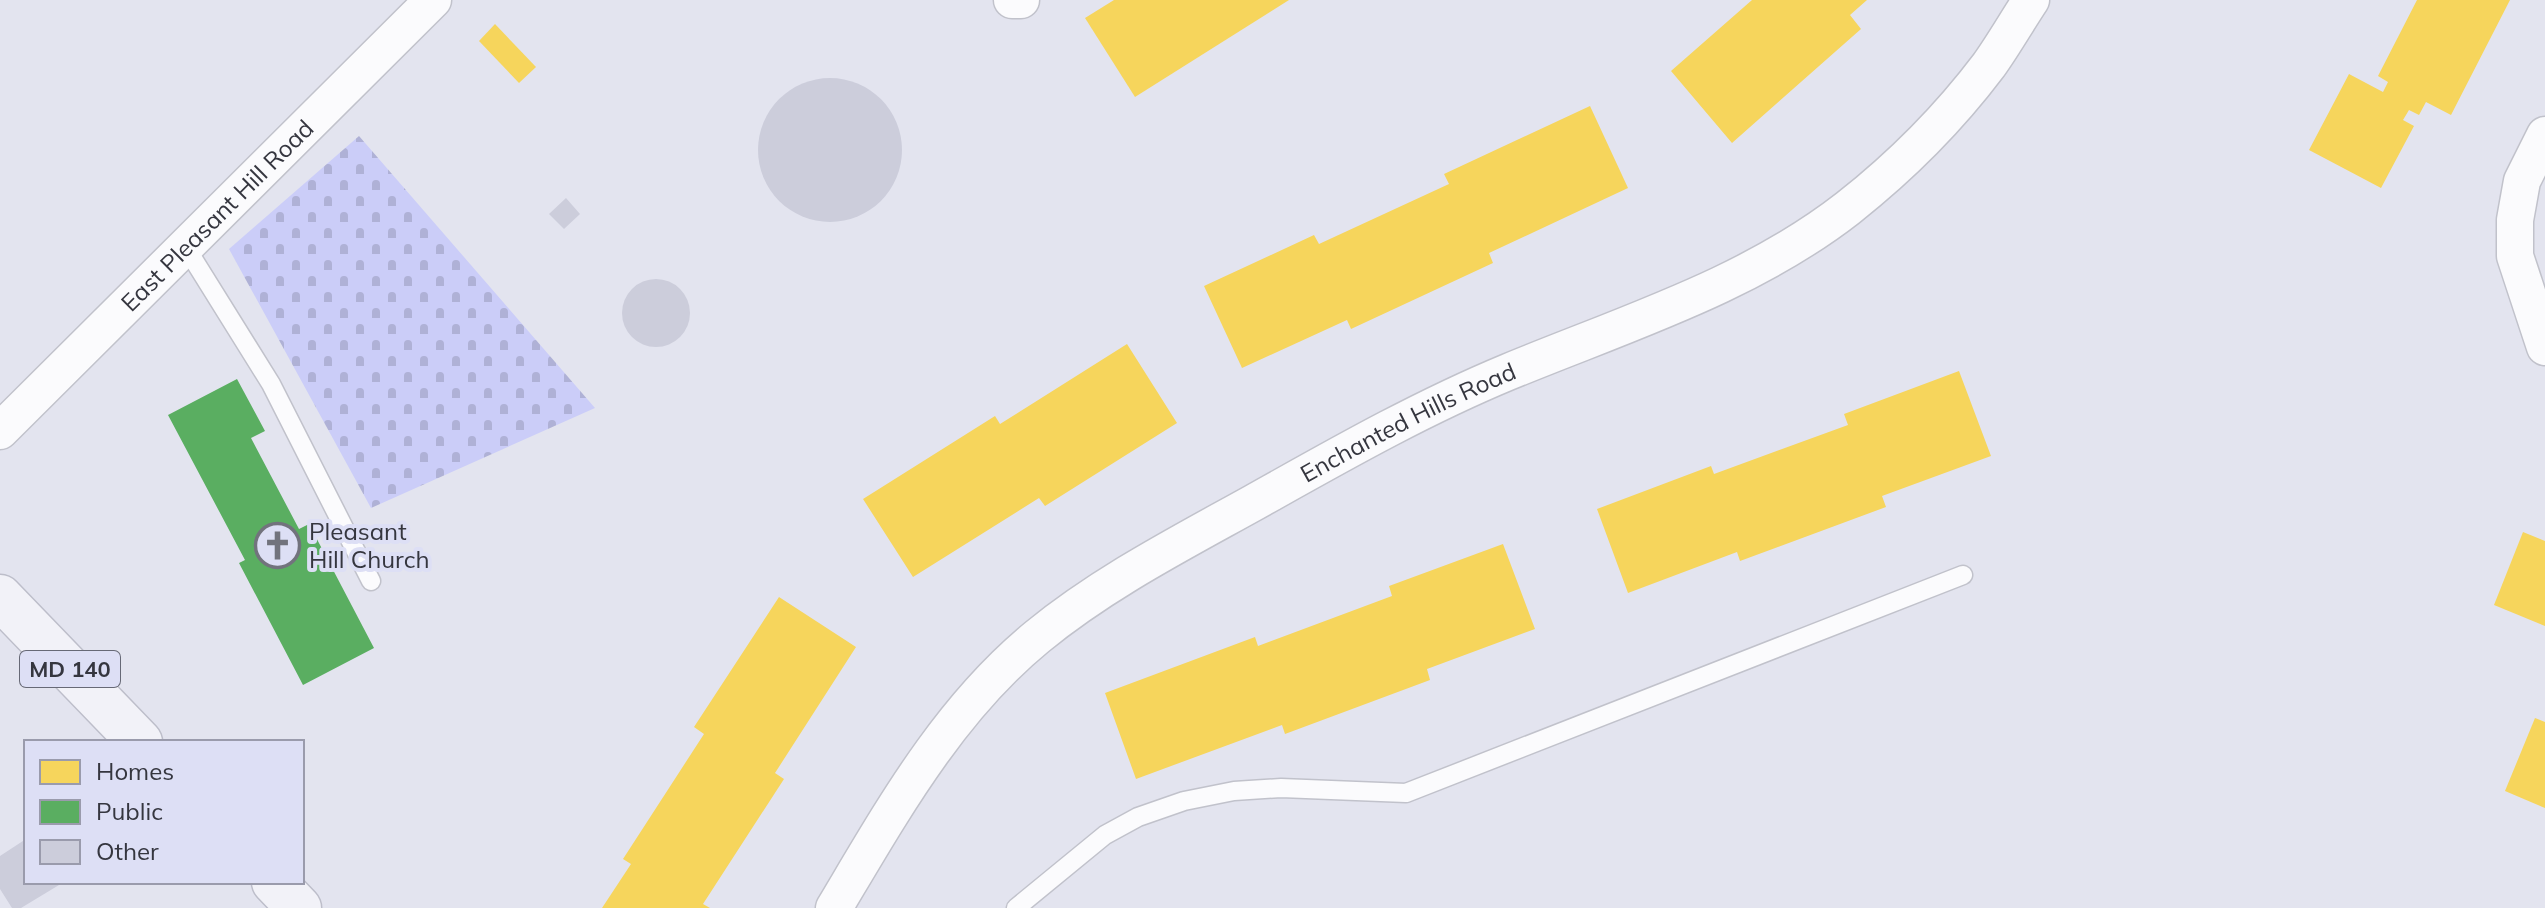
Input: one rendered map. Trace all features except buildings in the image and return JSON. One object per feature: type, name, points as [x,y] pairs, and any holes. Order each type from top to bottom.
[{"type":"main road","name":"MD 140","points":[[0,597],[138,740]]},
{"type":"main road","points":[[276,884],[299,908]]},
{"type":"street","name":"East Pleasant Hill Road","points":[[0,431],[433,0]]},
{"type":"street","points":[[1012,0],[1021,0]]},
{"type":"street","name":"Enchanted Hills Road","points":[[834,908],[893,809],[939,740],[973,697],[1034,639],[1091,595],[1406,418],[1505,373],[1730,280],[1786,250],[1847,209],[1915,150],[1989,65],[2031,0]]},
{"type":"street","points":[[2545,135],[2522,181],[2515,220],[2515,256],[2545,347]]},
{"type":"lane","points":[[185,246],[271,384],[371,581]]},
{"type":"lane","points":[[1016,908],[1105,835],[1150,813],[1184,801],[1234,791],[1265,789],[1406,793],[1963,575]]},
{"type":"green space","points":[[359,136],[595,408],[371,508],[229,249]]},
{"type":"place","name":"Pleasant Hill Church","points":[[278,545]]}]
